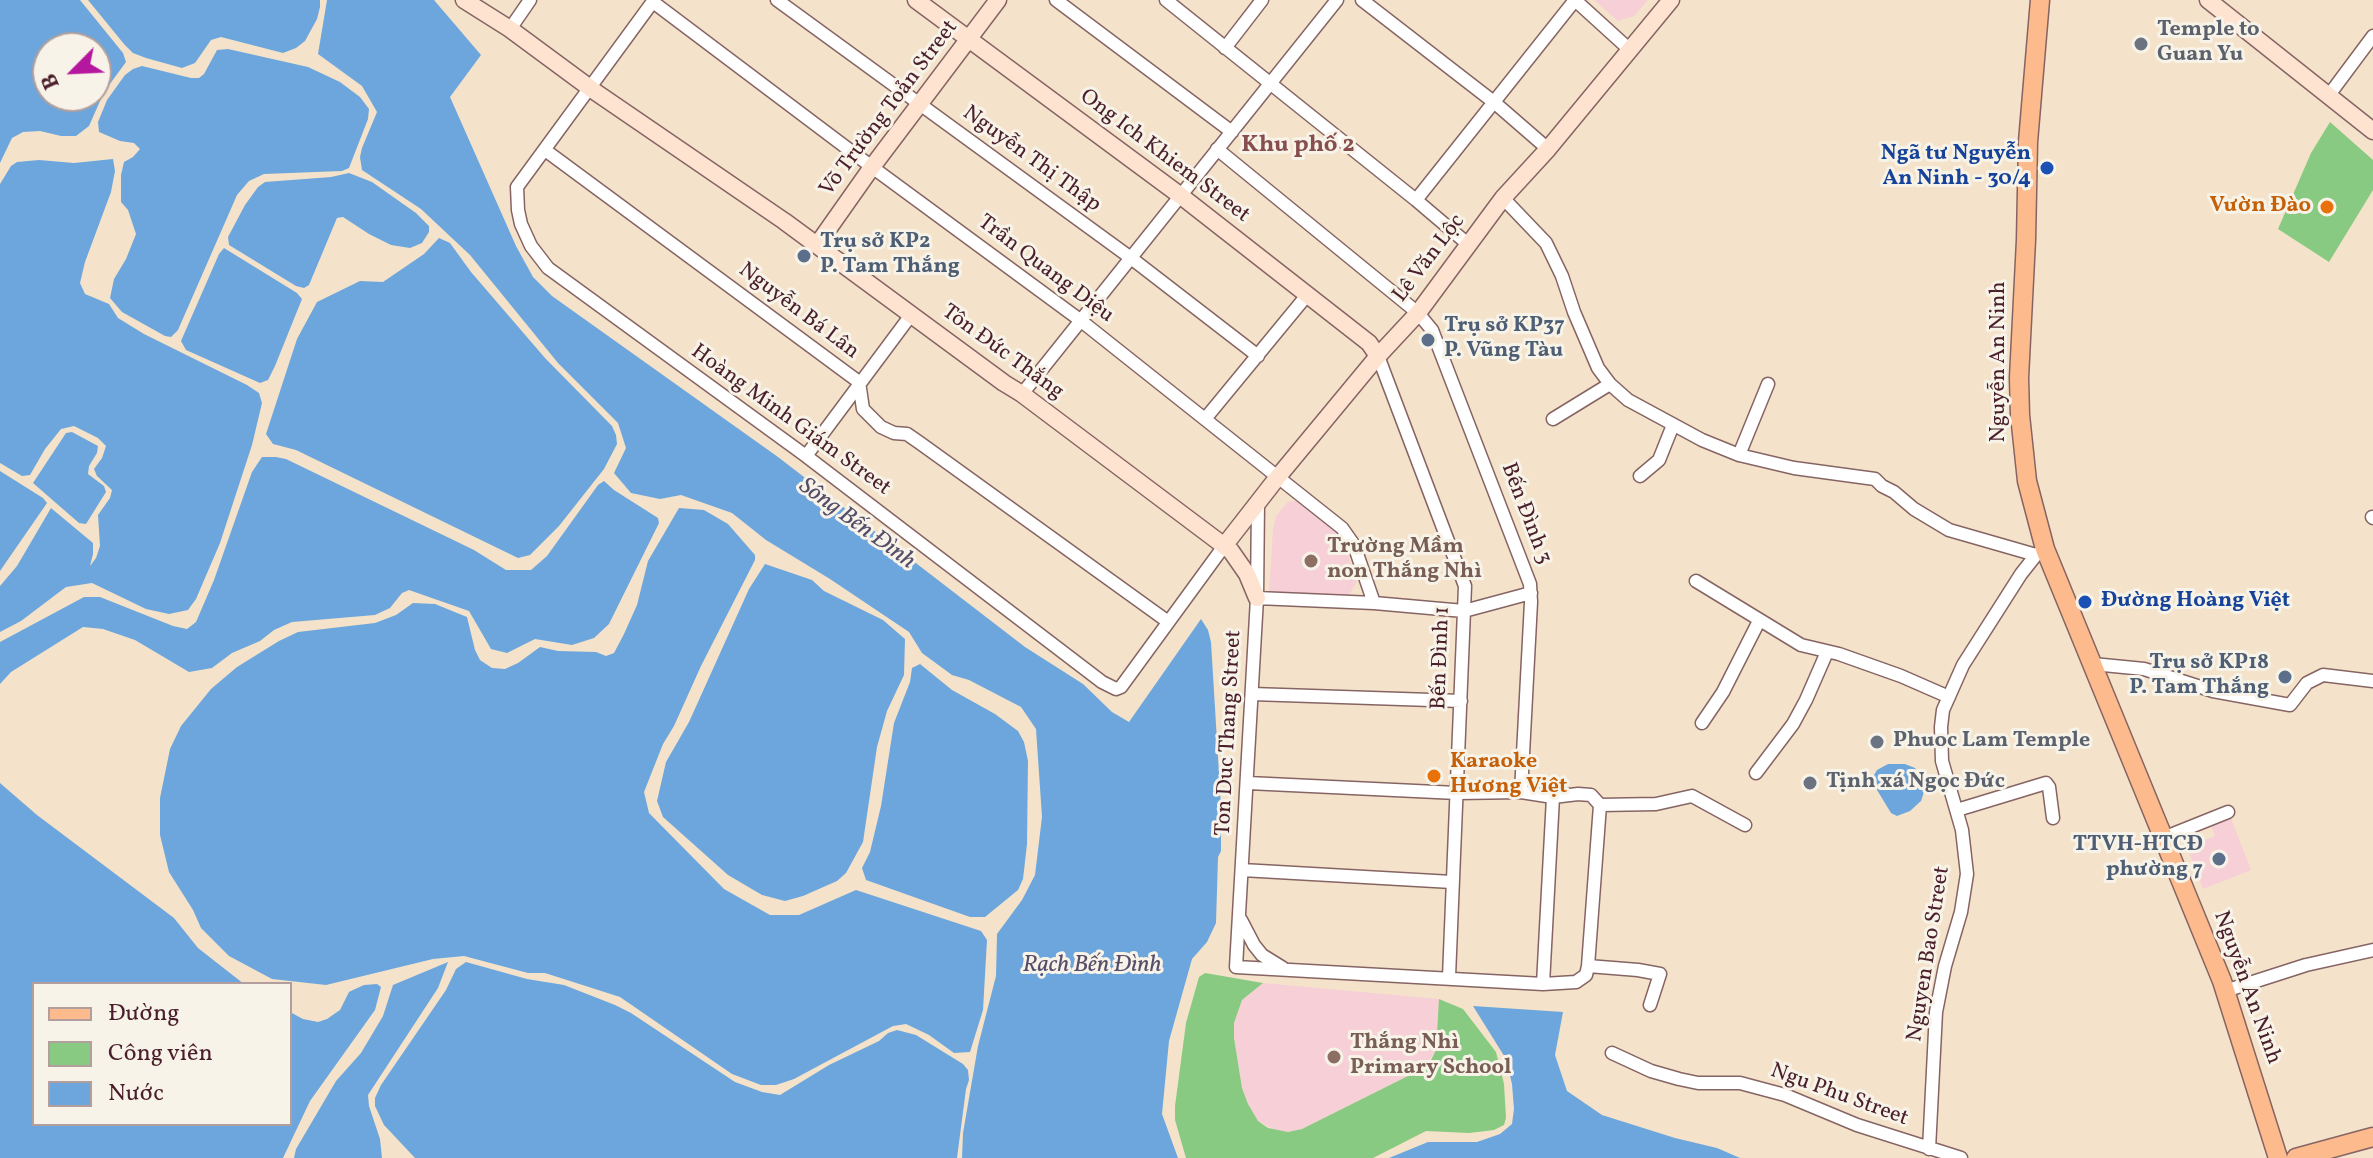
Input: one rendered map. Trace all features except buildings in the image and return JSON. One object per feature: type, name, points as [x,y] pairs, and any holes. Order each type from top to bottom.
[{"type":"main road","name":"Nguyễn An Ninh","points":[[2040,0],[2028,142],[2019,378],[2024,464],[2040,552],[2093,664],[2225,991],[2278,1158]]},
{"type":"main road","points":[[2296,1158],[2373,1137]]},
{"type":"street","name":"Tôn Đức Thắng","points":[[464,0],[510,29],[588,87],[817,245],[1231,551],[1247,574],[1257,598]]},
{"type":"street","points":[[510,29],[530,0]]},
{"type":"street","name":"Nguyễn Thị Thập","points":[[777,0],[1131,258],[1258,356]]},
{"type":"street","name":"Ong Ich Khiem Street","points":[[916,0],[1181,196],[1369,343],[1378,356]]},
{"type":"street","name":"Võ Trường Toản Street","points":[[817,245],[998,0]]},
{"type":"street","points":[[1056,0],[1232,132]]},
{"type":"street","points":[[1166,0],[1469,245]]},
{"type":"street","points":[[1225,48],[1262,0]]},
{"type":"street","points":[[1022,394],[1337,0]]},
{"type":"street","points":[[1362,0],[1495,103],[1548,149]]},
{"type":"street","points":[[1416,200],[1575,0],[1630,50]]},
{"type":"street","name":"Lê Văn Lộc","points":[[1224,546],[1378,356],[1418,313],[1503,198],[1548,149],[1671,0]]},
{"type":"street","points":[[2208,0],[2373,131]]},
{"type":"street","points":[[545,150],[588,87],[654,1]]},
{"type":"street","name":"Trần Quang Diệu","points":[[654,1],[1080,320],[1342,528],[1351,539],[1374,603]]},
{"type":"street","points":[[2329,95],[2373,36]]},
{"type":"street","name":"Bến Đình 3","points":[[1217,149],[1418,313],[1432,330],[1528,575],[1531,593],[1521,792]]},
{"type":"street","name":"Nguyễn Bá Lân","points":[[545,150],[859,382],[863,409],[881,427],[894,433],[907,434],[1167,621]]},
{"type":"street","name":"Hoàng Minh Giám Street","points":[[545,150],[517,187],[516,194],[521,224],[531,246],[557,276],[806,456],[1102,682],[1116,689],[1121,687],[1167,621]]},
{"type":"street","points":[[1503,198],[1546,243],[1598,368],[1628,400],[1673,425],[1739,455],[1794,468],[1875,479],[1914,509],[1949,530],[2040,552]]},
{"type":"street","points":[[1205,419],[1308,294]]},
{"type":"street","points":[[806,456],[911,315]]},
{"type":"street","name":"Bến Đình 1","points":[[1378,356],[1465,586],[1449,977]]},
{"type":"street","points":[[1553,419],[1610,384]]},
{"type":"street","points":[[1739,455],[1768,384]]},
{"type":"street","points":[[1640,476],[1657,463],[1673,425]]},
{"type":"street","name":"Ton Duc Thang Street","points":[[1258,501],[1257,598],[1236,967],[1285,969]]},
{"type":"street","points":[[1167,621],[1224,546]]},
{"type":"street","name":"Nguyen Bao Street","points":[[1929,1149],[1936,1012],[1945,966],[1961,912],[1967,874],[1962,830],[1942,761],[1943,710],[1963,665],[2021,574],[2040,552]]},
{"type":"street","points":[[1696,581],[1801,645],[1901,676],[1949,697]]},
{"type":"street","points":[[1257,598],[1464,611],[1531,593]]},
{"type":"street","points":[[1702,723],[1723,692],[1759,621]]},
{"type":"street","points":[[1756,773],[1793,724],[1827,652]]},
{"type":"street","points":[[2093,664],[2144,669],[2213,691],[2290,705],[2307,683],[2323,675],[2373,681]]},
{"type":"street","points":[[1252,694],[1461,701]]},
{"type":"street","points":[[1239,913],[1243,927],[1262,955],[1285,969],[1543,984],[1576,982],[1586,975],[1588,966],[1600,805],[1591,795],[1553,797],[1521,792],[1457,793],[1248,783]]},
{"type":"street","points":[[1957,810],[2046,783],[2053,818]]},
{"type":"street","points":[[1600,805],[1656,804],[1692,796],[1745,825]]},
{"type":"street","points":[[1543,984],[1553,797]]},
{"type":"street","points":[[2163,838],[2228,812]]},
{"type":"street","points":[[1242,870],[1452,882]]},
{"type":"street","points":[[2225,991],[2306,965],[2373,950]]},
{"type":"street","points":[[1588,966],[1660,974],[1650,1005]]},
{"type":"street","name":"Ngu Phu Street","points":[[1612,1053],[1651,1071],[1679,1079],[1698,1083],[1740,1083],[1773,1092],[1857,1125],[1961,1158]]},
{"type":"shaded area","points":[[1594,0],[1648,0],[1634,16],[1618,21]]},
{"type":"shaded area","name":"Trường Mầm non Thắng Nhì","points":[[1289,501],[1297,501],[1336,530],[1343,540],[1357,582],[1348,596],[1269,593],[1276,516]]},
{"type":"shaded area","name":"TTVH-HTCĐ phường 7","points":[[2229,813],[2251,870],[2203,889],[2187,847],[2215,836],[2210,822]]},
{"type":"shaded area","name":"Thắng Nhì Primary School","points":[[1263,983],[1439,999],[1436,1050],[1426,1065],[1416,1072],[1323,1120],[1302,1129],[1277,1131],[1258,1121],[1252,1113],[1242,1088],[1234,1038],[1234,1023],[1242,1000]]},
{"type":"green space","points":[[2330,122],[2373,160],[2373,190],[2329,262],[2278,229],[2311,153]]},
{"type":"green space","points":[[1205,973],[1263,983],[1242,1000],[1234,1023],[1234,1038],[1242,1088],[1248,1104],[1258,1121],[1268,1128],[1288,1132],[1302,1129],[1430,1062],[1436,1050],[1439,999],[1463,1009],[1496,1052],[1504,1084],[1504,1125],[1494,1130],[1469,1133],[1426,1131],[1373,1158],[1186,1158],[1175,1120],[1175,1106],[1186,1023],[1199,977]]},
{"type":"water","points":[[0,0],[80,0],[106,32],[32,32],[32,112],[95,112],[89,126],[76,136],[40,131],[23,132],[12,138],[0,163]]},
{"type":"water","points":[[88,0],[320,0],[320,7],[305,41],[296,48],[283,53],[221,37],[211,40],[195,63],[182,68],[133,53]]},
{"type":"water","name":"Rạch Bến Đình","points":[[327,0],[434,0],[481,55],[450,97],[516,246],[533,277],[552,296],[778,457],[1025,647],[1083,684],[1112,712],[1129,722],[1201,619],[1211,642],[1221,851],[1218,857],[1216,923],[1207,942],[1192,959],[1169,1041],[1162,1114],[1178,1158],[962,1158],[963,1133],[978,1046],[996,976],[997,934],[1022,900],[1035,875],[1042,817],[1036,729],[1021,707],[969,680],[952,675],[922,653],[909,632],[766,540],[732,513],[681,495],[660,499],[631,493],[614,473],[626,448],[618,423],[558,363],[470,255],[421,209],[362,170],[362,148],[377,112],[362,86],[318,54]]},
{"type":"water","points":[[112,39],[123,53],[126,62],[112,81]]},
{"type":"water","points":[[228,49],[308,67],[340,82],[360,97],[369,109],[368,119],[349,168],[342,171],[264,174],[249,181],[237,195],[178,330],[171,337],[165,336],[122,312],[110,298],[114,279],[136,234],[128,210],[121,202],[121,175],[124,162],[140,149],[134,143],[99,132],[98,122],[102,112],[112,112],[112,93],[133,69],[142,66],[199,78],[217,50]]},
{"type":"water","points":[[113,159],[115,171],[111,192],[80,283],[85,294],[109,304],[118,318],[144,334],[259,393],[262,403],[252,445],[220,543],[196,599],[188,610],[169,614],[146,609],[92,583],[66,587],[21,621],[0,632],[0,586],[17,566],[51,508],[93,543],[90,566],[100,546],[98,515],[112,490],[94,469],[106,446],[98,438],[74,426],[61,429],[30,475],[22,476],[0,463],[0,184],[17,162],[74,163]]},
{"type":"water","points":[[349,173],[372,182],[416,213],[429,226],[422,243],[410,248],[391,245],[343,217],[337,218],[309,285],[304,288],[229,245],[228,237],[245,205],[265,182]]},
{"type":"water","points":[[439,238],[450,243],[545,358],[612,426],[616,435],[617,444],[604,469],[559,526],[530,555],[518,558],[296,450],[273,444],[266,434],[297,339],[317,302],[360,281],[383,282],[424,254]]},
{"type":"water","points":[[224,248],[302,299],[268,380],[260,383],[186,350],[181,341]]},
{"type":"water","points":[[72,432],[98,446],[88,474],[104,486],[106,492],[86,524],[79,523],[33,483],[66,433]]},
{"type":"water","points":[[262,457],[286,459],[474,550],[506,570],[531,570],[547,556],[604,481],[658,518],[659,523],[609,624],[594,638],[572,645],[535,639],[507,653],[491,649],[469,611],[409,590],[402,593],[390,608],[375,615],[292,622],[232,653],[212,668],[189,672],[135,640],[103,629],[83,627],[11,672],[0,684],[0,642],[84,597],[100,597],[173,626],[187,629],[196,622],[252,472]]},
{"type":"water","points":[[0,471],[47,503],[0,571]]},
{"type":"water","points":[[679,508],[704,510],[728,524],[755,555],[755,560],[663,744],[644,792],[649,813],[724,889],[770,915],[799,915],[856,890],[981,931],[987,940],[983,1010],[970,1052],[954,1053],[929,1035],[906,1024],[893,1026],[794,1079],[776,1085],[761,1085],[732,1074],[620,997],[545,973],[528,973],[464,956],[433,959],[326,985],[272,979],[229,956],[201,928],[169,872],[160,835],[160,798],[170,749],[181,726],[211,689],[237,667],[298,632],[375,623],[396,615],[413,603],[435,604],[467,617],[475,650],[480,660],[492,668],[505,669],[540,647],[596,652],[606,656],[614,653],[637,605],[648,561]]},
{"type":"water","points":[[765,564],[812,580],[824,591],[883,620],[905,639],[904,675],[887,711],[877,747],[863,842],[846,873],[837,881],[785,901],[762,895],[728,875],[663,817],[657,801],[666,762],[689,722],[749,589]]},
{"type":"water","points":[[920,664],[952,690],[1018,731],[1024,742],[1028,761],[1027,844],[1023,879],[1018,890],[985,917],[970,917],[866,880],[862,868],[870,852],[881,806],[894,723],[910,682],[912,668]]},
{"type":"water","points":[[1888,764],[1905,764],[1915,768],[1923,783],[1921,801],[1910,811],[1897,816],[1891,813],[1871,780],[1877,770]]},
{"type":"water","points":[[0,783],[37,815],[174,918],[198,948],[241,982],[32,982],[32,1126],[292,1126],[292,1013],[318,1022],[340,1010],[349,992],[364,985],[377,984],[381,987],[375,1010],[310,1101],[283,1158],[0,1158]]},
{"type":"water","points":[[448,962],[438,988],[368,1095],[382,1158],[294,1158],[296,1149],[336,1081],[361,1053],[383,1016],[393,985]]},
{"type":"water","points":[[466,962],[527,979],[564,985],[615,1005],[735,1082],[780,1095],[829,1065],[879,1041],[888,1033],[897,1030],[916,1035],[968,1070],[957,1158],[415,1158],[384,1125],[375,1106],[375,1098],[446,990],[456,969]]},
{"type":"water","points":[[1473,1006],[1563,1012],[1555,1055],[1567,1091],[1602,1115],[1717,1148],[1740,1158],[1389,1158],[1428,1142],[1477,1142],[1500,1134],[1512,1124],[1512,1084],[1506,1059]]},
{"type":"place","name":"Temple to Guan Yu","points":[[2141,44]]},
{"type":"place","name":"Ngã tư Nguyễn An Ninh - 30/4","points":[[2047,168]]},
{"type":"place","name":"Vườn Đào","points":[[2327,207]]},
{"type":"place","name":"Trụ sở KP2 P. Tam Thắng","points":[[804,256]]},
{"type":"place","name":"Trụ sở KP37 P. Vũng Tàu","points":[[1428,340]]},
{"type":"place","name":"Trường Mầm non Thắng Nhì","points":[[1311,561]]},
{"type":"place","name":"Đường Hoàng Việt","points":[[2085,602]]},
{"type":"place","name":"Trụ sở KP18 P. Tam Thắng","points":[[2285,677]]},
{"type":"place","name":"Phuoc Lam Temple","points":[[1877,742]]},
{"type":"place","name":"Karaoke Hương Việt","points":[[1434,776]]},
{"type":"place","name":"Tịnh xá Ngọc Đức","points":[[1810,783]]},
{"type":"place","name":"TTVH-HTCĐ phường 7","points":[[2219,859]]},
{"type":"place","name":"Thắng Nhì Primary School","points":[[1334,1057]]},
{"type":"district","name":"Khu phố 2","points":[[1298,147]]},
{"type":"water label","name":"Sông Bến Đình","points":[[856,525]]}]
